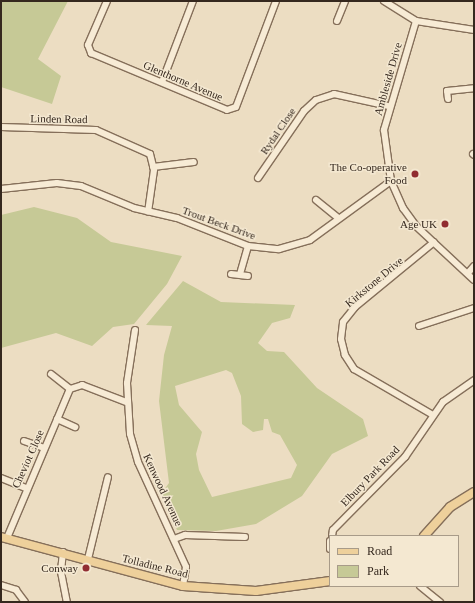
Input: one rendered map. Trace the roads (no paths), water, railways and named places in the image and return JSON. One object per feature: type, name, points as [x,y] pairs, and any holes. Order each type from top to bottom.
[{"type":"main road","points":[[425,535],[450,507],[474,492]]},
{"type":"main road","name":"Tolladine Road","points":[[4,538],[63,552],[183,586],[256,591],[329,581]]},
{"type":"street","name":"Glenthorne Avenue","points":[[107,1],[88,45],[91,53],[162,82],[222,109],[236,107],[276,1]]},
{"type":"street","points":[[162,82],[193,1]]},
{"type":"street","points":[[337,20],[345,1]]},
{"type":"street","points":[[384,1],[416,21],[474,30]]},
{"type":"street","name":"Ambleside Drive","points":[[416,21],[388,106],[384,130],[392,181],[403,208],[434,242],[474,280]]},
{"type":"street","points":[[448,99],[446,91],[474,88]]},
{"type":"street","name":"Rydal Close","points":[[258,178],[304,111],[316,100],[334,94],[388,106]]},
{"type":"street","name":"Linden Road","points":[[1,127],[96,130],[150,154],[153,167]]},
{"type":"street","points":[[148,212],[153,167],[194,162]]},
{"type":"street","name":"Trout Beck Drive","points":[[1,188],[57,183],[81,186],[148,212],[177,218],[248,246],[279,249],[310,240],[338,218],[392,181]]},
{"type":"street","points":[[316,200],[338,218]]},
{"type":"street","name":"Kirkstone Drive","points":[[433,415],[354,369],[344,355],[341,339],[344,322],[355,307],[434,242]]},
{"type":"street","points":[[240,274],[248,246]]},
{"type":"street","points":[[468,273],[474,266]]},
{"type":"street","points":[[231,274],[248,276]]},
{"type":"street","points":[[423,327],[474,308]]},
{"type":"street","name":"Kenwood Avenue","points":[[135,330],[126,402],[138,462],[186,567],[183,586]]},
{"type":"street","points":[[51,374],[70,389],[82,385],[126,402]]},
{"type":"street","name":"Elbury Park Road","points":[[333,535],[338,525],[405,457],[443,402],[474,380]]},
{"type":"street","name":"Cheviot Close","points":[[4,538],[70,389]]},
{"type":"street","points":[[57,419],[75,427]]},
{"type":"street","points":[[24,441],[44,448]]},
{"type":"street","points":[[88,559],[108,477]]},
{"type":"street","points":[[1,478],[26,488]]},
{"type":"street","points":[[174,539],[185,535],[245,537]]},
{"type":"street","points":[[63,552],[60,572],[67,602]]},
{"type":"street","points":[[1,585],[16,590],[25,602]]},
{"type":"street","points":[[421,587],[440,602]]},
{"type":"place","name":"The Co-operative Food","points":[[415,174]]},
{"type":"place","name":"Age UK","points":[[445,224]]},
{"type":"place","name":"Conway","points":[[86,568]]}]
